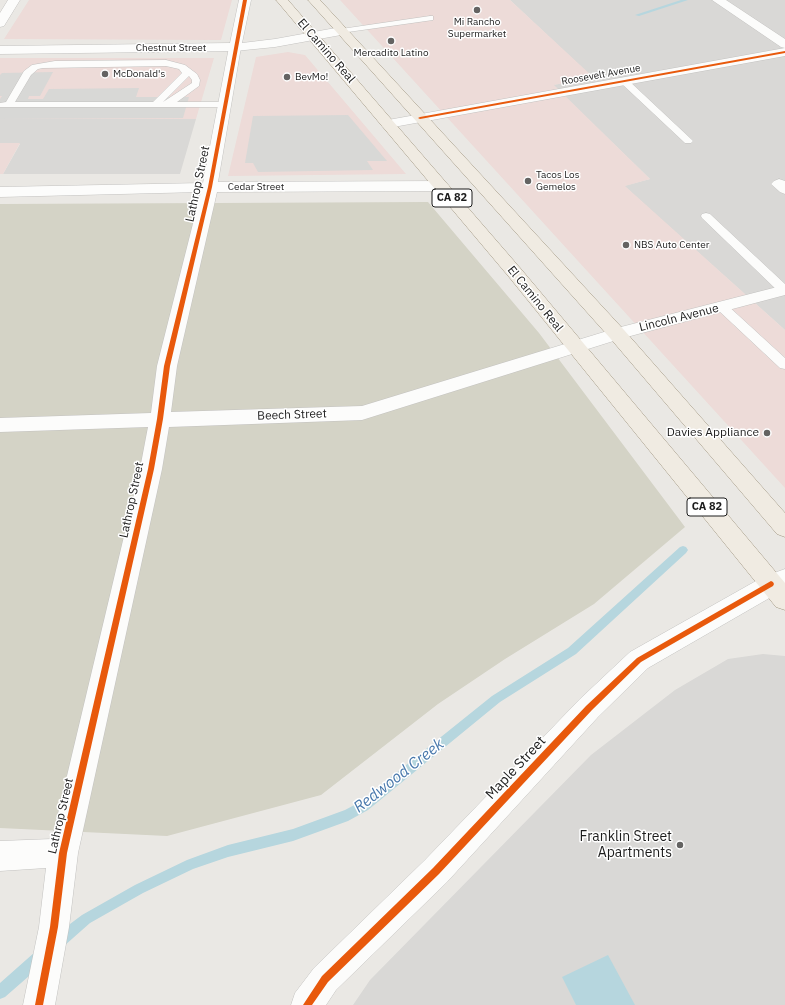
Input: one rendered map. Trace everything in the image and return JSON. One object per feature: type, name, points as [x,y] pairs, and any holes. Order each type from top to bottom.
[{"type":"main road","name":"El Camino Real","points":[[282,0],[780,588]]},
{"type":"main road","name":"El Camino Real","points":[[314,0],[616,334],[785,528]]},
{"type":"street","points":[[0,23],[14,0]]},
{"type":"street","name":"Lathrop Street","points":[[39,1005],[54,927],[63,853],[149,477],[160,419],[167,366],[210,187],[245,0]]},
{"type":"street","points":[[718,0],[785,44]]},
{"type":"street","name":"Chestnut Street","points":[[0,50],[236,47],[275,43],[341,31]]},
{"type":"street","name":"Roosevelt Avenue","points":[[388,124],[785,52]]},
{"type":"street","name":"Cedar Street","points":[[0,192],[210,187],[441,186]]},
{"type":"street","name":"Lincoln Avenue","points":[[574,346],[785,290]]},
{"type":"street","name":"Beech Street","points":[[0,425],[362,413],[574,346]]},
{"type":"street","name":"Maple Street","points":[[307,1005],[325,980],[436,871],[590,708],[639,660],[780,588]]},
{"type":"street","points":[[0,856],[63,853]]},
{"type":"lane","points":[[341,31],[430,18]]},
{"type":"lane","points":[[5,105],[27,74],[35,67],[55,64],[166,63],[182,67],[194,76],[196,80],[196,84],[167,105]]},
{"type":"lane","points":[[155,105],[186,74],[186,71]]},
{"type":"lane","points":[[624,81],[688,141]]},
{"type":"lane","points":[[5,105],[225,105]]},
{"type":"lane","points":[[706,216],[785,290]]},
{"type":"lane","points":[[722,307],[785,365]]},
{"type":"shaded area","points":[[29,0],[232,0],[221,40],[4,39]]},
{"type":"shaded area","points":[[340,0],[510,0],[593,77],[554,85],[650,179],[625,186],[785,330],[785,488]]},
{"type":"shaded area","points":[[510,0],[785,0],[785,330],[624,186],[650,179],[553,85],[592,77]]},
{"type":"shaded area","points":[[288,52],[305,55],[406,174],[228,176],[256,57]]},
{"type":"shaded area","points":[[0,58],[214,58],[196,119],[0,119]]},
{"type":"shaded area","points":[[53,72],[40,96],[29,96],[28,99],[43,99],[49,89],[139,88],[136,97],[189,97],[183,118],[0,119],[0,99],[2,96],[0,96],[0,75],[2,73]]},
{"type":"shaded area","points":[[348,115],[387,161],[367,161],[373,170],[258,172],[253,163],[245,163],[253,116]]},
{"type":"shaded area","points":[[0,119],[196,119],[180,174],[3,174],[20,144],[0,143]]},
{"type":"shaded area","points":[[0,143],[20,143],[3,174],[0,174]]},
{"type":"shaded area","points":[[428,202],[539,333],[685,527],[594,604],[505,659],[438,704],[321,795],[167,836],[0,828],[0,204]]},
{"type":"shaded area","points":[[763,654],[785,656],[785,1005],[353,1005],[370,980],[591,755],[675,690],[728,659]]},
{"type":"water","points":[[608,955],[635,1005],[576,1005],[562,977]]},
{"type":"waterway","name":"Redwood Creek","points":[[637,15],[686,0]]},
{"type":"waterway","name":"Redwood Creek","points":[[59,941],[86,919],[139,889],[191,864],[228,851],[293,835],[348,815],[364,806],[496,699],[572,651],[683,550]]},
{"type":"waterway","name":"Redwood Creek","points":[[0,992],[40,957]]},
{"type":"cycle path","points":[[39,1005],[54,927],[63,853],[151,469],[160,419],[167,366],[210,187],[245,0]]},
{"type":"cycle path","points":[[420,118],[785,52]]},
{"type":"cycle path","points":[[307,1005],[325,979],[436,871],[589,708],[639,660],[771,584]]},
{"type":"place","name":"Mi Rancho Supermarket","points":[[477,10]]},
{"type":"place","name":"Mercadito Latino","points":[[391,41]]},
{"type":"place","name":"McDonald's","points":[[105,74]]},
{"type":"place","name":"BevMo!","points":[[287,77]]},
{"type":"place","name":"Tacos Los Gemelos","points":[[528,181]]},
{"type":"place","name":"NBS Auto Center","points":[[626,245]]},
{"type":"place","name":"Davies Appliance","points":[[767,433]]},
{"type":"place","name":"Franklin Street Apartments","points":[[680,845]]}]
